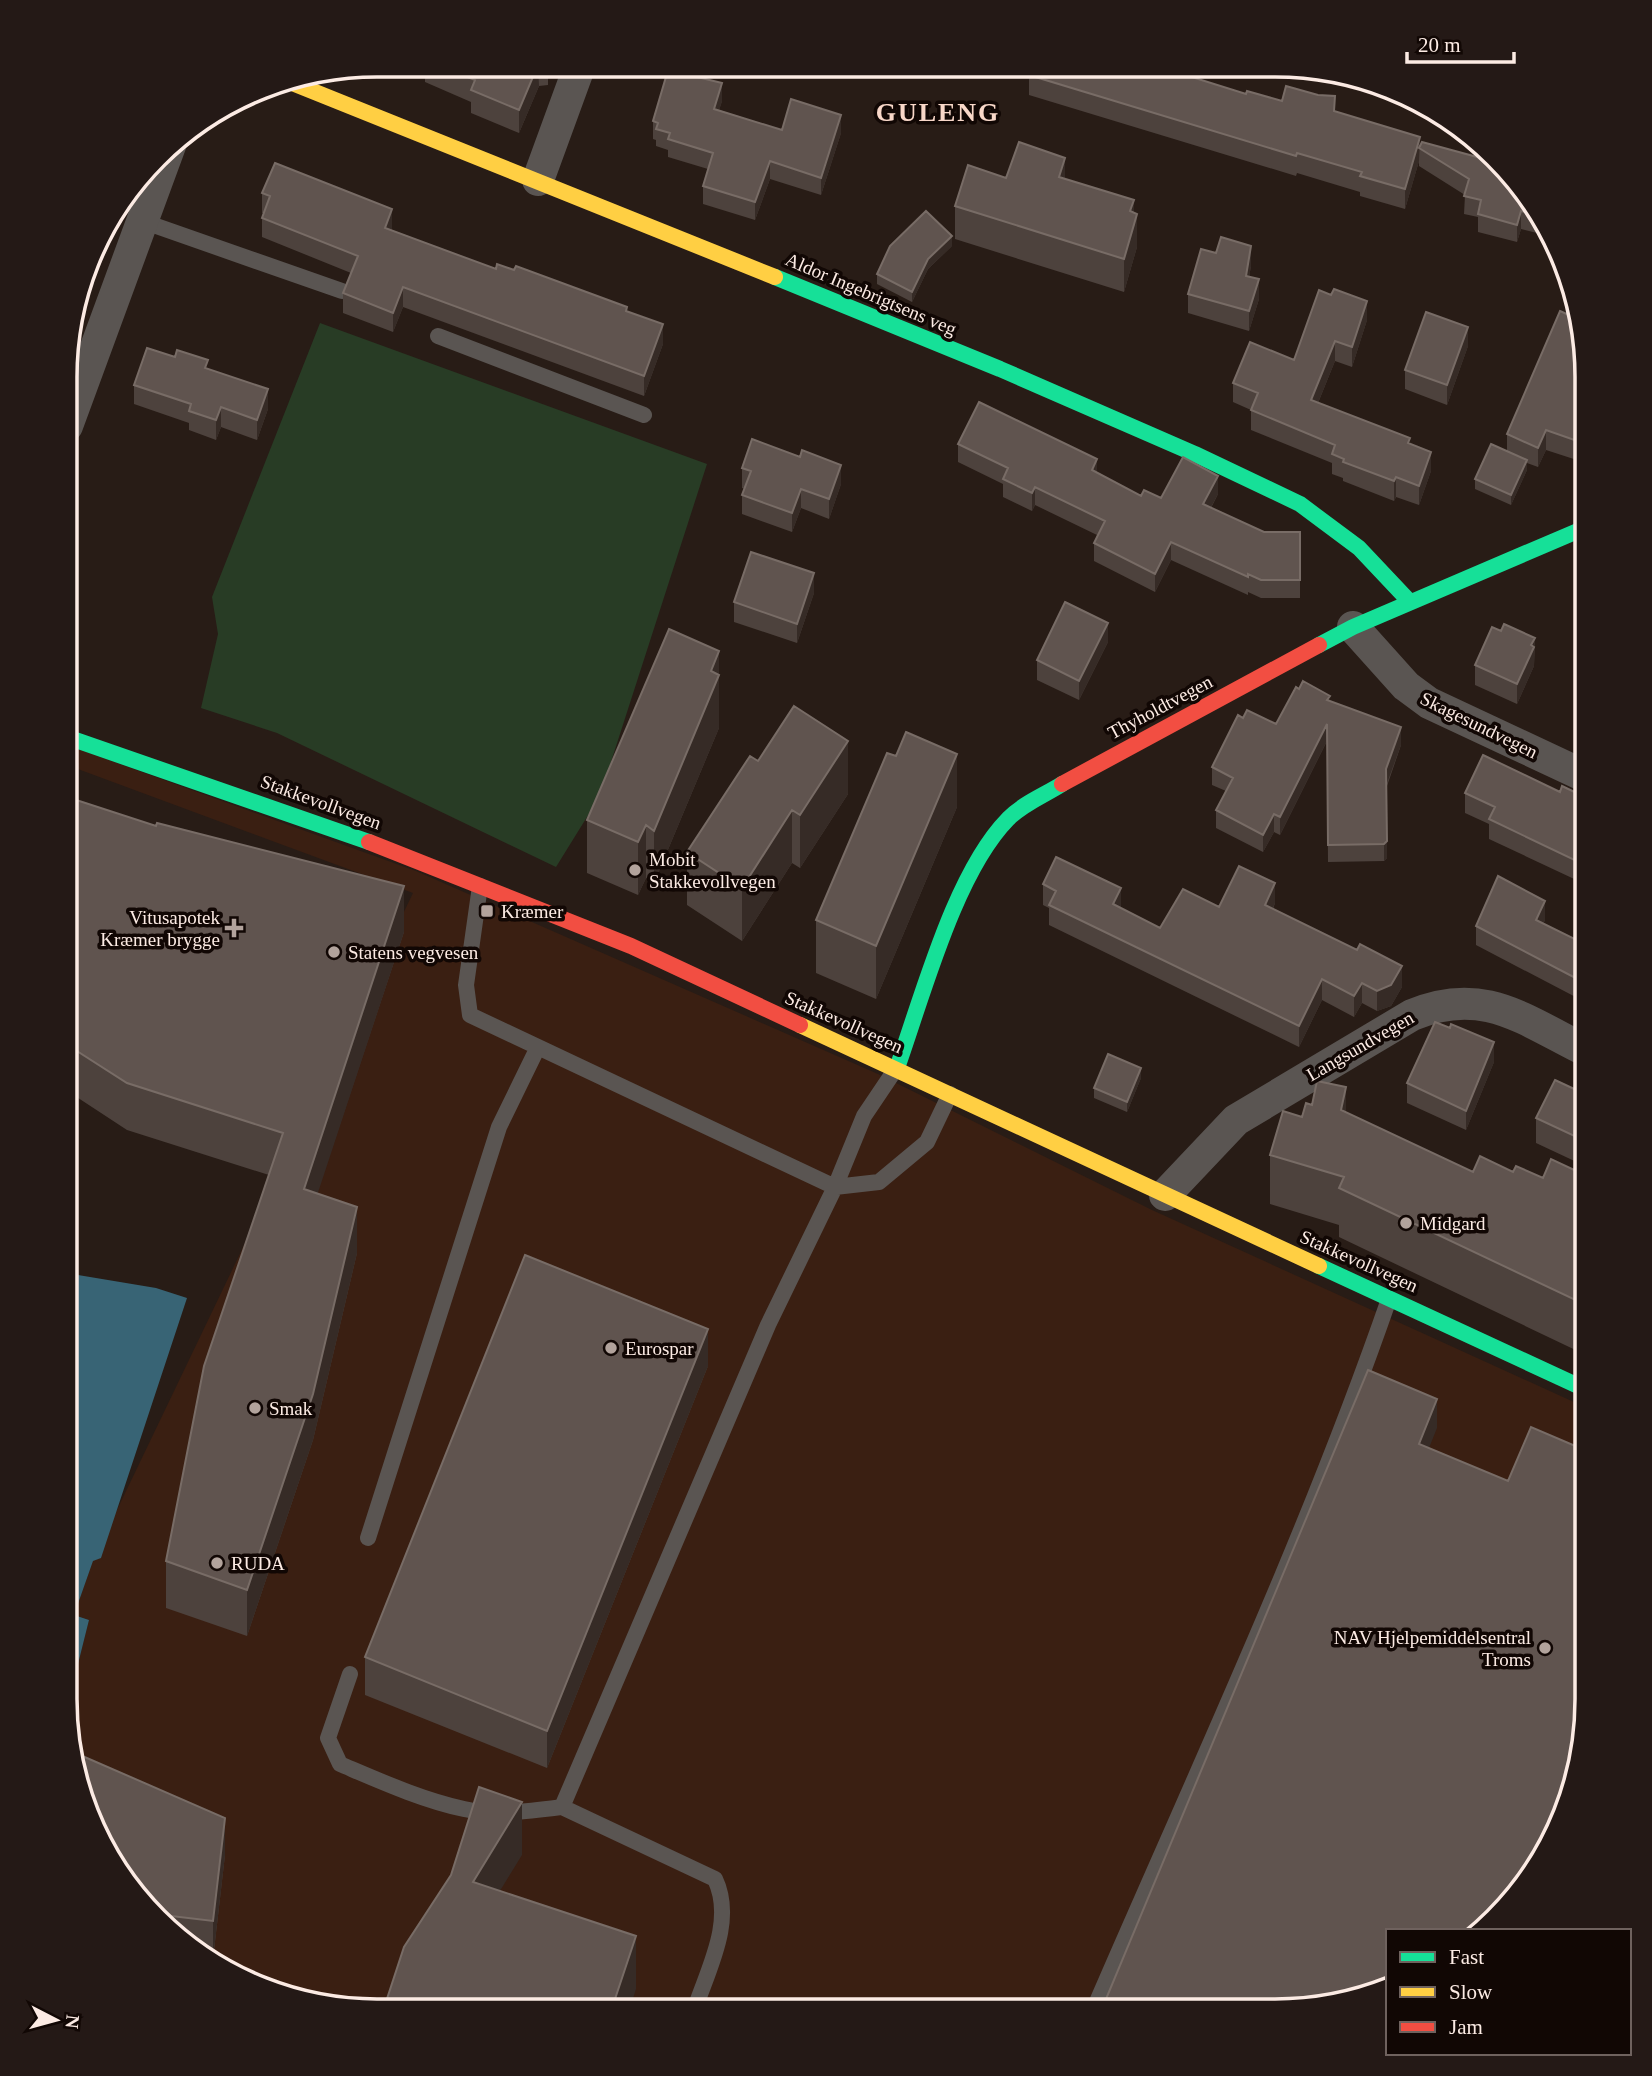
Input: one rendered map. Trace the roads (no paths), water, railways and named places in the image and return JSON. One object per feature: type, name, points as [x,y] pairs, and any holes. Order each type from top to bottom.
[{"type":"street","points":[[538,180],[576,77]]},
{"type":"street","name":"Aldor Ingebrigtsens veg","points":[[301,86],[1000,369],[1195,454],[1300,504],[1359,548],[1409,601]]},
{"type":"street","points":[[77,368],[82,343],[142,220],[161,169]]},
{"type":"street","name":"Thyholdtvegen","points":[[897,1068],[943,937],[982,848],[1010,816],[1088,769],[1353,627],[1575,532]]},
{"type":"street","name":"Skagesundvegen","points":[[1353,627],[1406,687],[1429,703],[1575,771]]},
{"type":"street","name":"Stakkevollvegen","points":[[77,740],[262,803],[481,883],[631,946],[1575,1384]]},
{"type":"street","name":"Langsundvegen","points":[[1165,1195],[1236,1120],[1412,1015],[1429,1008],[1460,1002],[1480,1003],[1503,1010],[1575,1045]]},
{"type":"lane","points":[[142,220],[342,291]]},
{"type":"lane","points":[[438,336],[644,415]]},
{"type":"lane","points":[[481,883],[466,985],[470,1015],[835,1187],[878,1182],[927,1142],[950,1094]]},
{"type":"lane","points":[[368,1538],[499,1127],[538,1047]]},
{"type":"lane","points":[[562,1807],[768,1325],[835,1187],[864,1116],[897,1068]]},
{"type":"lane","points":[[1098,1999],[1282,1577],[1364,1370],[1389,1298]]},
{"type":"lane","points":[[350,1674],[328,1738],[340,1764],[403,1790],[466,1810],[520,1812],[562,1807],[715,1879],[723,1895],[724,1922],[698,1999]]},
{"type":"water","points":[[77,1275],[156,1288],[187,1298],[101,1558],[93,1561],[77,1606]]},
{"type":"water","points":[[77,1616],[89,1620],[77,1668]]},
{"type":"place","name":"Mobit Stakkevollvegen","points":[[635,870]]},
{"type":"place","name":"Kræmer","points":[[487,911]]},
{"type":"place","name":"Vitusapotek Kræmer brygge","points":[[234,928]]},
{"type":"place","name":"Statens vegvesen","points":[[334,952]]},
{"type":"place","name":"Midgard","points":[[1406,1223]]},
{"type":"place","name":"Eurospar","points":[[611,1348]]},
{"type":"place","name":"Smak","points":[[255,1408]]},
{"type":"place","name":"RUDA","points":[[217,1563]]},
{"type":"place","name":"NAV Hjelpemiddelsentral Troms","points":[[1545,1648]]},
{"type":"district","name":"GULENG","points":[[938,112]]}]
